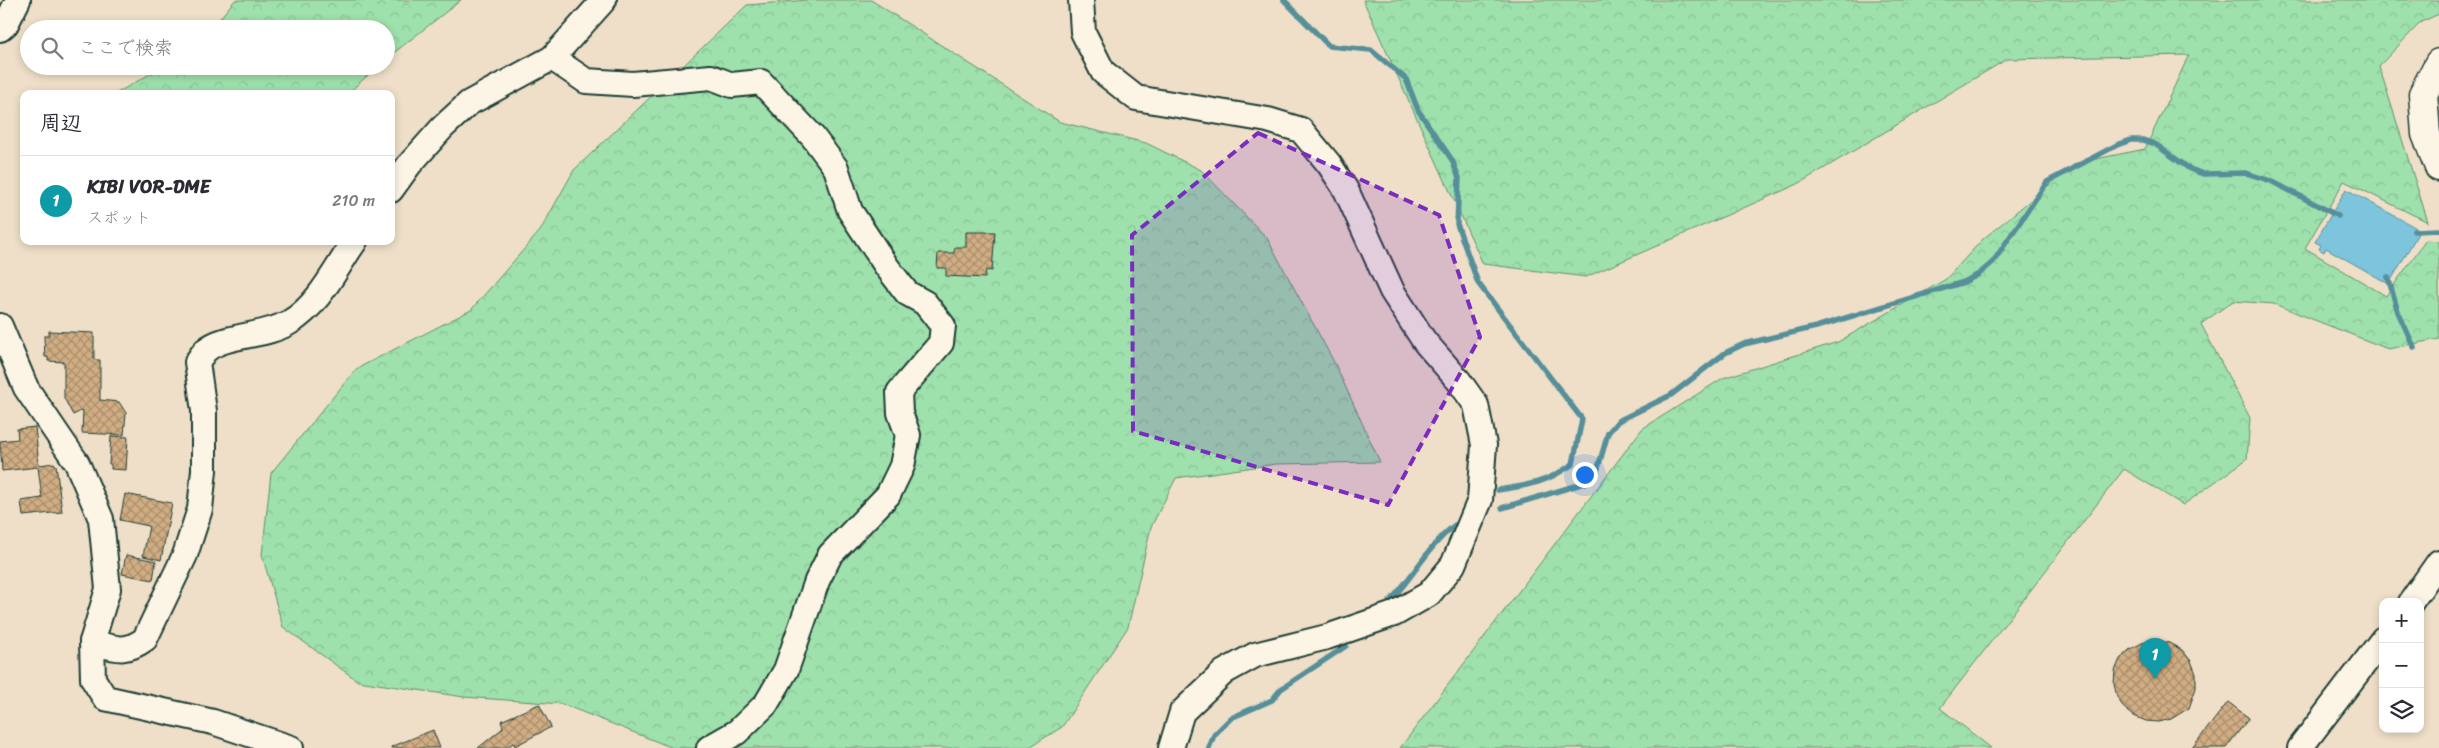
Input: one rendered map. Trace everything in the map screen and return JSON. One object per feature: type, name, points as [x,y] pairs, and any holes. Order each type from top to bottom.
[{"type":"street","points":[[0,29],[6,24],[18,0]]},
{"type":"street","points":[[395,184],[408,165],[443,127],[469,104],[552,58],[604,0]]},
{"type":"street","points":[[1081,0],[1083,32],[1103,72],[1136,98],[1268,120],[1301,130],[1329,164],[1346,190],[1392,291],[1425,342],[1459,381],[1476,405],[1484,444],[1480,500],[1452,565],[1429,594],[1394,614],[1327,637],[1255,655],[1224,672],[1182,712],[1172,748]]},
{"type":"street","points":[[552,58],[586,81],[633,84],[711,77],[732,85],[761,82],[813,137],[836,168],[850,211],[907,294],[925,304],[943,326],[942,342],[899,392],[900,413],[908,436],[902,466],[888,496],[830,555],[817,581],[786,670],[766,704],[738,732],[709,748]]},
{"type":"street","points":[[2439,63],[2423,94],[2426,134],[2439,167]]},
{"type":"street","points":[[92,642],[118,649],[134,648],[145,639],[185,555],[200,509],[204,470],[204,411],[197,362],[206,350],[219,342],[268,332],[290,322],[311,306],[352,245]]},
{"type":"street","points":[[0,326],[26,388],[77,463],[102,519],[108,589],[92,642],[93,679],[105,698],[213,722],[291,748]]},
{"type":"street","points":[[2414,598],[2439,562]]},
{"type":"street","points":[[2300,748],[2380,643]]},
{"type":"highlighted area","points":[[1258,133],[1439,215],[1480,337],[1388,505],[1133,431],[1132,235]]},
{"type":"green space","points":[[235,0],[461,0],[395,52],[395,20],[218,20]]},
{"type":"green space","points":[[808,0],[871,0],[1060,122],[1146,143],[1201,170],[1267,238],[1335,364],[1380,462],[1276,464],[1176,478],[1151,527],[1128,627],[1062,727],[1028,748],[673,748],[562,704],[464,697],[358,681],[283,627],[262,555],[271,473],[356,369],[471,310],[540,231],[574,170],[747,5]]},
{"type":"green space","points":[[1363,0],[2439,0],[2439,14],[2421,22],[2379,66],[2428,222],[2344,181],[2305,248],[2386,296],[2426,240],[2439,241],[2439,339],[2388,349],[2274,304],[2233,301],[2201,324],[2250,418],[2247,459],[2183,505],[2124,469],[1940,708],[1991,748],[1400,748],[1642,429],[1723,378],[1838,342],[1946,279],[1983,239],[2076,163],[2145,149],[2189,55],[2007,59],[1798,184],[1586,277],[1483,264]]},
{"type":"green space","points":[[148,75],[368,75],[351,90],[122,90]]},
{"type":"water","points":[[2346,189],[2420,230],[2389,284],[2326,248],[2324,252],[2319,249],[2321,245],[2315,242]]},
{"type":"building","points":[[966,232],[995,232],[992,271],[986,270],[985,278],[946,276],[946,268],[937,268],[938,253],[954,253],[955,247],[966,247]]},
{"type":"building","points":[[49,331],[94,333],[94,360],[100,360],[100,400],[119,402],[126,413],[124,435],[82,433],[83,410],[73,415],[64,398],[64,362],[48,361],[48,357],[45,357],[44,336],[49,336]]},
{"type":"building","points":[[35,427],[39,465],[54,463],[56,465],[62,512],[23,516],[21,501],[42,498],[38,467],[2,471],[0,441],[18,439],[17,429]]},
{"type":"building","points":[[111,436],[128,437],[126,470],[111,469],[111,464],[109,464]]},
{"type":"building","points":[[125,494],[172,503],[161,560],[143,556],[149,526],[120,520]]},
{"type":"building","points":[[126,555],[156,561],[153,580],[122,574]]},
{"type":"building","points":[[2155,640],[2169,643],[2182,650],[2191,661],[2196,674],[2196,688],[2189,708],[2171,719],[2159,722],[2146,721],[2134,716],[2124,708],[2117,697],[2114,684],[2115,671],[2120,659],[2129,650],[2142,643]]},
{"type":"building","points":[[2228,702],[2249,718],[2226,748],[2192,748]]},
{"type":"building","points":[[539,704],[551,727],[515,746],[514,743],[504,748],[478,748],[503,728],[501,721]]},
{"type":"building","points":[[433,730],[440,748],[391,748],[391,747]]},
{"type":"waterway","points":[[1284,0],[1329,46],[1371,50],[1406,79],[1418,110],[1452,160],[1459,178],[1457,224],[1478,283],[1582,419],[1573,464],[1546,479],[1498,490]]},
{"type":"waterway","points":[[1502,508],[1591,481],[1596,475],[1608,433],[1618,421],[1671,395],[1725,353],[1744,344],[1816,327],[1964,282],[1979,274],[1993,262],[2047,182],[2117,145],[2131,140],[2143,140],[2155,144],[2190,169],[2203,174],[2246,173],[2271,181],[2338,216]]},
{"type":"waterway","points":[[2414,231],[2439,230]]},
{"type":"waterway","points":[[2388,277],[2398,312],[2414,347]]},
{"type":"waterway","points":[[1390,601],[1437,542],[1455,525]]},
{"type":"waterway","points":[[1209,748],[1214,735],[1231,718],[1272,700],[1281,689],[1346,646]]},
{"type":"place","name":"KIBI VOR-DME","points":[[2155,679]]}]
